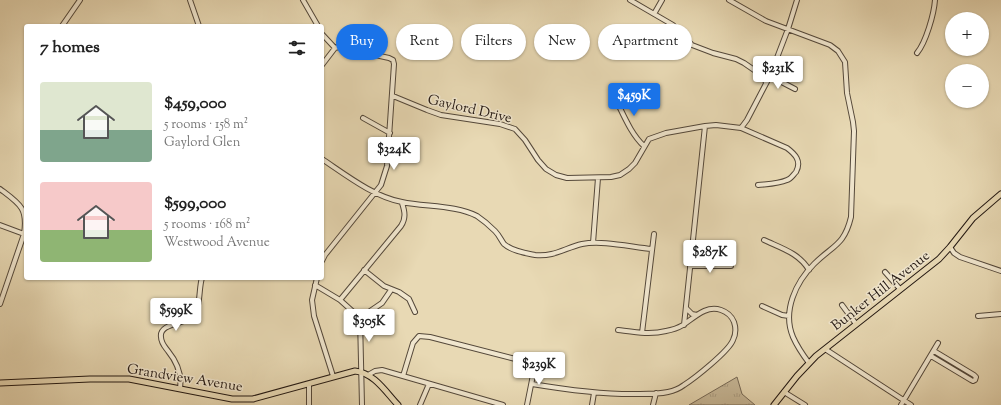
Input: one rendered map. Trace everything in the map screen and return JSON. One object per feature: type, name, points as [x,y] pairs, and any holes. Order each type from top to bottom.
[{"type":"main road","name":"Bunker Hill Avenue","points":[[774,405],[809,363],[939,258],[950,247],[973,218],[1001,194]]},
{"type":"main road","name":"Grandview Avenue","points":[[2,383],[90,379],[129,379],[253,402],[350,371],[362,372]]},
{"type":"main road","points":[[362,372],[378,383],[398,405]]},
{"type":"street","points":[[63,24],[80,0]]},
{"type":"street","points":[[190,0],[198,24]]},
{"type":"street","points":[[303,0],[317,24]]},
{"type":"street","points":[[630,0],[672,25],[692,45],[713,53],[736,59],[760,74],[766,82]]},
{"type":"street","points":[[654,14],[662,0]]},
{"type":"street","points":[[729,0],[766,21],[830,45],[843,57],[846,67],[847,92],[854,131],[851,217],[842,239],[802,278],[796,288],[790,306],[789,316],[792,336],[809,363]]},
{"type":"street","points":[[741,128],[747,120],[770,76],[788,29],[797,0]]},
{"type":"street","points":[[917,53],[921,48],[932,15],[935,0]]},
{"type":"street","points":[[324,36],[335,48]]},
{"type":"street","points":[[324,62],[335,48],[339,47],[393,60],[394,64],[393,96],[386,173],[381,185],[324,257]]},
{"type":"street","points":[[770,76],[795,89]]},
{"type":"street","name":"Gaylord Drive","points":[[393,96],[441,115],[500,124],[515,129],[546,169],[556,175],[577,178],[611,177],[620,174],[629,169],[635,163],[644,146],[649,140],[656,136],[705,126],[716,125],[741,128],[787,148],[793,152],[798,161],[798,168],[792,178],[773,184],[758,185]]},
{"type":"street","points":[[614,96],[633,133],[644,146]]},
{"type":"street","points":[[363,118],[390,133]]},
{"type":"street","points":[[684,325],[705,126]]},
{"type":"street","points":[[324,161],[375,193],[402,202],[430,205],[466,212],[476,216],[495,231],[510,248],[534,255],[547,256],[582,244],[593,243],[652,249]]},
{"type":"street","points":[[593,243],[598,178]]},
{"type":"street","points":[[0,190],[18,202],[24,209]]},
{"type":"street","points":[[340,300],[404,220],[405,212],[402,202]]},
{"type":"street","points":[[0,225],[24,234],[0,304]]},
{"type":"street","points":[[642,333],[654,234]]},
{"type":"street","points":[[764,240],[800,258],[809,270]]},
{"type":"street","points":[[950,247],[954,253],[960,257],[1001,270]]},
{"type":"street","points":[[690,266],[731,266]]},
{"type":"street","points":[[364,270],[384,286],[399,292],[409,299],[415,312]]},
{"type":"street","points":[[885,272],[900,289]]},
{"type":"street","points":[[180,388],[180,371],[160,337],[162,331],[167,327],[190,318],[195,314],[198,305],[199,287],[201,280]]},
{"type":"street","points":[[316,280],[312,300],[314,316],[333,376]]},
{"type":"street","points":[[315,286],[340,300],[360,318],[362,405]]},
{"type":"street","points":[[360,318],[382,303],[391,290]]},
{"type":"street","points":[[842,305],[856,324]]},
{"type":"street","points":[[762,306],[782,315],[789,316]]},
{"type":"street","points":[[686,308],[692,314],[697,315]]},
{"type":"street","points":[[532,384],[594,393],[626,394],[668,392],[684,385],[720,355],[733,342],[736,334],[732,319],[727,313],[721,310],[709,309],[697,315],[684,325],[666,331],[642,333],[618,330]]},
{"type":"street","points":[[978,316],[1001,314]]},
{"type":"street","points":[[403,376],[413,343],[419,336],[467,346],[526,362],[534,366],[532,384],[527,405]]},
{"type":"street","points":[[901,405],[938,343]]},
{"type":"street","points":[[825,349],[911,405]]},
{"type":"street","points":[[931,356],[971,380],[975,380],[976,377],[974,375],[934,351]]},
{"type":"street","points":[[953,369],[956,365]]},
{"type":"street","points":[[368,375],[382,370],[503,405]]},
{"type":"street","points":[[309,384],[309,405]]},
{"type":"street","points":[[420,405],[429,384]]},
{"type":"street","points":[[784,392],[805,405]]},
{"type":"street","points":[[592,405],[594,393]]},
{"type":"street","points":[[653,405],[656,393]]},
{"type":"green space","points":[[737,377],[742,394],[755,405],[689,405]]}]
